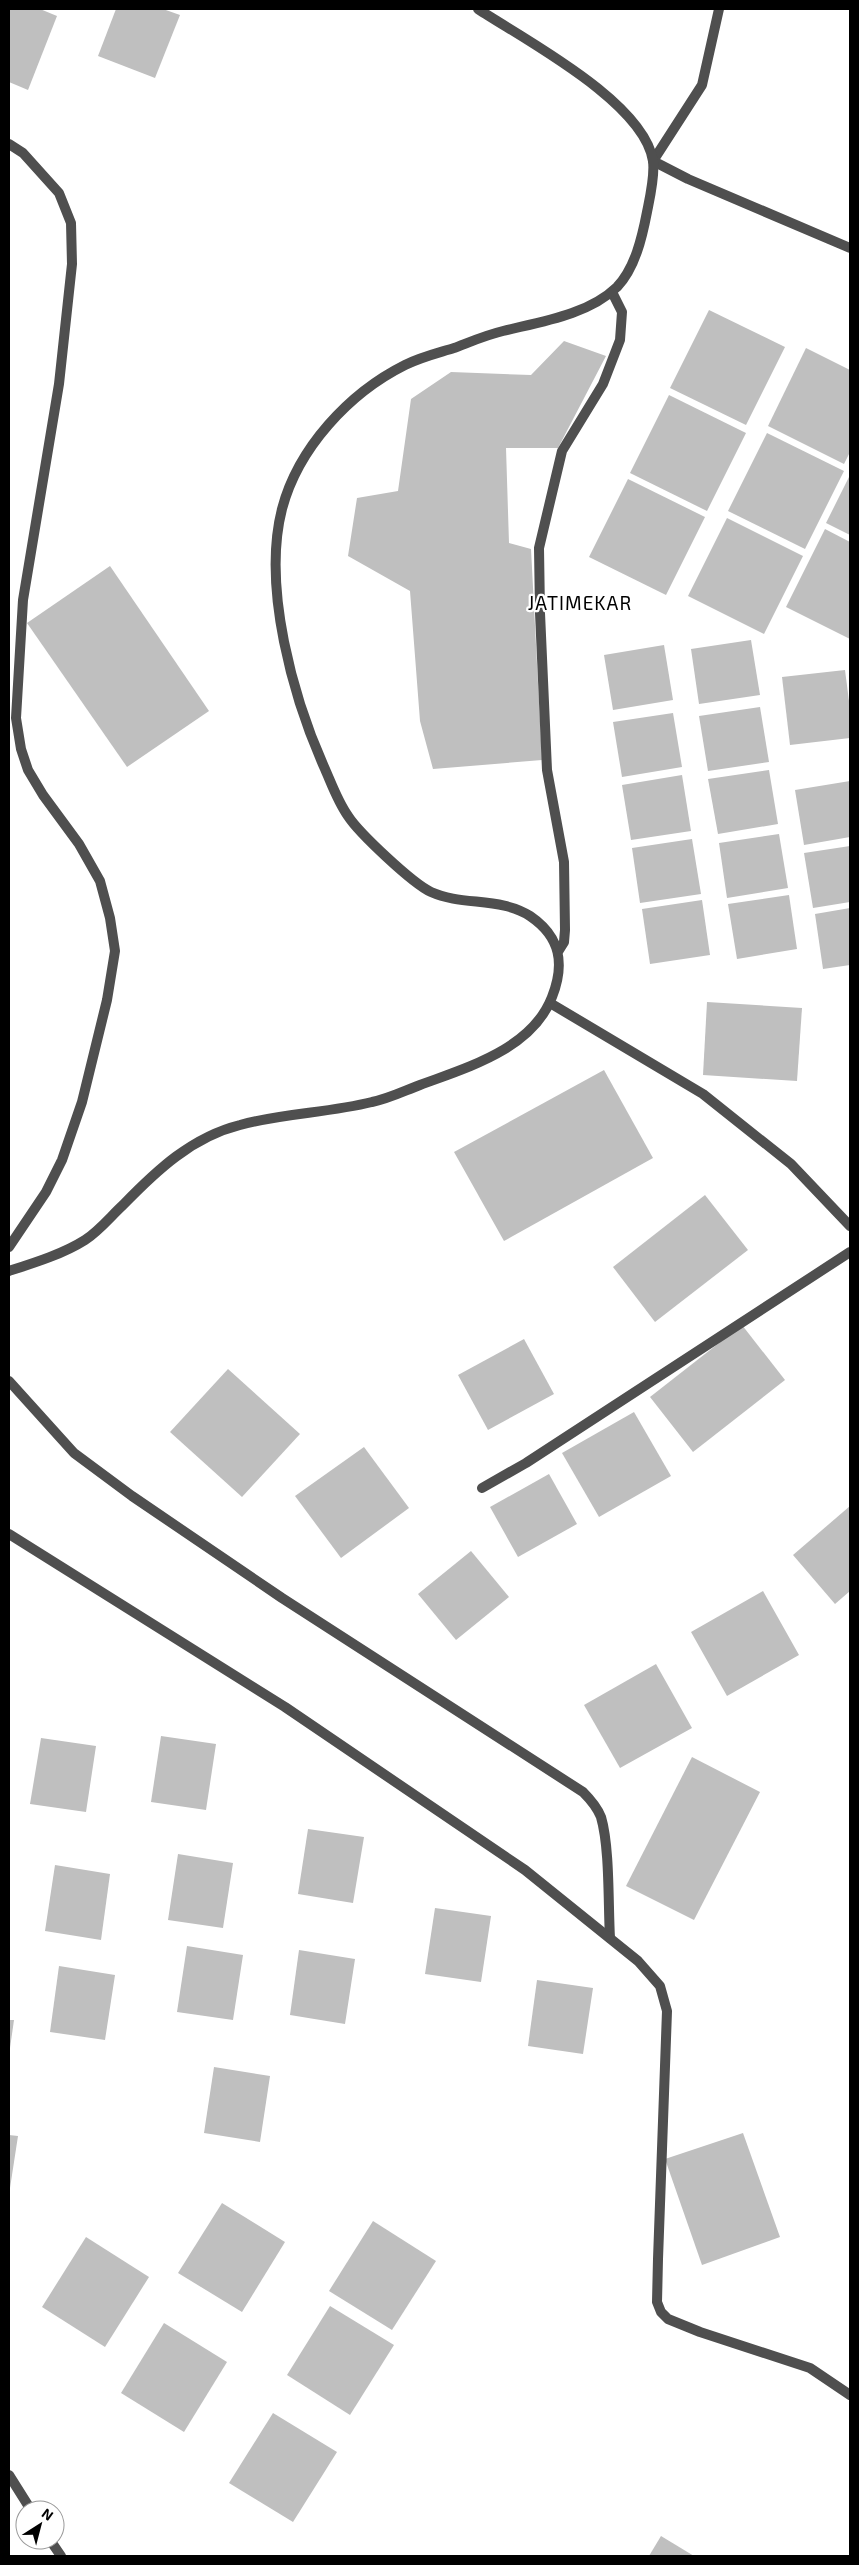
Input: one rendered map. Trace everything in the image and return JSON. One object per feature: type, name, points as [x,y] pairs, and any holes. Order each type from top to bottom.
[{"type":"street","points":[[478,9],[611,99],[644,136],[653,161],[647,214],[638,248],[627,275],[612,292],[575,312],[491,334],[409,363],[357,396],[338,415],[302,461],[289,486],[282,508],[277,545],[281,626],[288,664],[308,731],[349,818],[394,864],[430,892],[470,901],[506,906],[529,915],[549,934],[559,950]]},
{"type":"street","points":[[653,161],[702,85],[719,9]]},
{"type":"street","points":[[9,144],[23,153],[59,193],[71,223],[72,264],[59,384],[23,600],[16,718],[21,749],[28,770],[43,795],[79,844],[100,881],[110,918],[115,951],[107,1000],[82,1102],[62,1160],[46,1192],[9,1246]]},
{"type":"street","points":[[653,161],[688,179],[850,248]]},
{"type":"street","points":[[9,1271],[39,1261],[85,1240],[146,1182],[180,1153],[206,1135],[242,1124],[373,1102],[455,1072],[509,1048],[540,1022],[550,1003],[558,974],[559,950],[564,942],[565,930],[564,862],[547,770],[539,548],[562,452],[603,384],[620,340],[622,312],[612,292]]},
{"type":"street","points":[[550,1003],[710,1099],[791,1164],[850,1226]]},
{"type":"street","points":[[482,1488],[526,1463],[850,1252]]},
{"type":"street","points":[[9,1381],[74,1453],[132,1496],[282,1598],[567,1779],[592,1800],[600,1816],[604,1834],[610,1938]]},
{"type":"street","points":[[9,1534],[285,1707],[525,1870],[638,1961],[660,1986],[667,2011],[657,2302],[668,2319],[700,2332],[810,2368],[850,2394]]},
{"type":"street","points":[[9,2475],[25,2500]]},
{"type":"building","points":[[9,9],[40,9],[57,16],[28,90],[9,82]]},
{"type":"building","points":[[116,9],[163,9],[180,15],[155,78],[98,56]]},
{"type":"building","points":[[709,310],[785,347],[746,425],[670,388]]},
{"type":"building","points":[[564,341],[606,356],[558,448],[506,448],[509,543],[531,549],[542,760],[433,769],[420,721],[410,591],[348,556],[357,498],[398,491],[411,399],[451,372],[531,375]]},
{"type":"building","points":[[806,348],[850,370],[850,452],[844,464],[768,426]]},
{"type":"building","points":[[669,395],[746,433],[707,511],[630,473]]},
{"type":"building","points":[[767,433],[844,471],[805,549],[728,511]]},
{"type":"building","points":[[850,475],[850,535],[826,523]]},
{"type":"building","points":[[628,479],[705,517],[666,595],[589,557]]},
{"type":"building","points":[[727,518],[803,556],[764,634],[688,596]]},
{"type":"building","points":[[825,529],[850,542],[850,639],[786,607]]},
{"type":"building","points":[[110,566],[209,711],[127,767],[27,623]]},
{"type":"building","points":[[751,640],[760,695],[699,704],[691,649]]},
{"type":"building","points":[[664,645],[673,700],[613,710],[604,655]]},
{"type":"building","points":[[845,670],[850,709],[850,738],[790,745],[782,677]]},
{"type":"building","points":[[760,707],[769,762],[708,771],[699,716]]},
{"type":"building","points":[[673,713],[682,767],[622,777],[613,722]]},
{"type":"building","points":[[769,770],[778,824],[718,834],[708,779]]},
{"type":"building","points":[[682,775],[691,831],[631,840],[622,785]]},
{"type":"building","points":[[850,781],[850,837],[804,845],[795,790]]},
{"type":"building","points":[[779,834],[788,888],[727,898],[719,843]]},
{"type":"building","points":[[692,839],[701,894],[640,903],[632,848]]},
{"type":"building","points":[[850,846],[850,902],[813,908],[804,853]]},
{"type":"building","points":[[789,895],[797,949],[737,959],[728,904]]},
{"type":"building","points":[[702,900],[710,955],[650,964],[642,909]]},
{"type":"building","points":[[850,908],[850,965],[823,969],[815,914]]},
{"type":"building","points":[[707,1002],[802,1008],[797,1081],[703,1075]]},
{"type":"building","points":[[604,1070],[653,1158],[504,1241],[454,1152]]},
{"type":"building","points":[[705,1195],[748,1250],[655,1322],[613,1267]]},
{"type":"building","points":[[742,1325],[785,1380],[693,1452],[650,1397]]},
{"type":"building","points":[[524,1339],[554,1394],[488,1430],[458,1375]]},
{"type":"building","points":[[228,1369],[300,1434],[242,1497],[170,1432]]},
{"type":"building","points":[[634,1412],[671,1476],[599,1517],[562,1453]]},
{"type":"building","points":[[364,1447],[409,1508],[341,1558],[295,1496]]},
{"type":"building","points":[[549,1474],[577,1524],[518,1557],[490,1507]]},
{"type":"building","points":[[850,1506],[850,1591],[835,1604],[793,1555]]},
{"type":"building","points":[[471,1551],[509,1597],[456,1640],[418,1594]]},
{"type":"building","points":[[763,1591],[799,1655],[727,1696],[691,1632]]},
{"type":"building","points":[[656,1664],[692,1728],[620,1768],[584,1705]]},
{"type":"building","points":[[161,1736],[216,1744],[206,1810],[151,1802]]},
{"type":"building","points":[[41,1738],[96,1746],[86,1812],[30,1804]]},
{"type":"building","points":[[692,1757],[760,1792],[694,1920],[626,1886]]},
{"type":"building","points":[[308,1829],[364,1837],[353,1903],[298,1894]]},
{"type":"building","points":[[178,1854],[233,1863],[223,1928],[168,1920]]},
{"type":"building","points":[[55,1865],[110,1874],[101,1940],[45,1931]]},
{"type":"building","points":[[435,1908],[491,1916],[481,1982],[425,1974]]},
{"type":"building","points":[[187,1946],[243,1955],[233,2020],[177,2012]]},
{"type":"building","points":[[299,1950],[355,1959],[345,2024],[290,2015]]},
{"type":"building","points":[[59,1966],[115,1975],[105,2040],[50,2032]]},
{"type":"building","points":[[537,1980],[593,1988],[583,2054],[528,2046]]},
{"type":"building","points":[[9,2020],[14,2020],[10,2048],[9,2048]]},
{"type":"building","points":[[214,2067],[270,2076],[260,2142],[204,2133]]},
{"type":"building","points":[[743,2133],[780,2237],[702,2265],[665,2159]]},
{"type":"building","points":[[9,2135],[18,2136],[10,2188],[9,2188]]},
{"type":"building","points":[[222,2203],[285,2242],[242,2312],[178,2273]]},
{"type":"building","points":[[373,2221],[436,2261],[392,2330],[329,2291]]},
{"type":"building","points":[[86,2237],[149,2277],[105,2347],[42,2307]]},
{"type":"building","points":[[330,2306],[394,2345],[350,2415],[287,2375]]},
{"type":"building","points":[[164,2323],[227,2362],[184,2432],[121,2393]]},
{"type":"building","points":[[273,2413],[337,2452],[293,2522],[229,2483]]},
{"type":"building","points":[[661,2536],[694,2556],[649,2556]]},
{"type":"district","name":"JATIMEKAR","points":[[580,602]]}]
